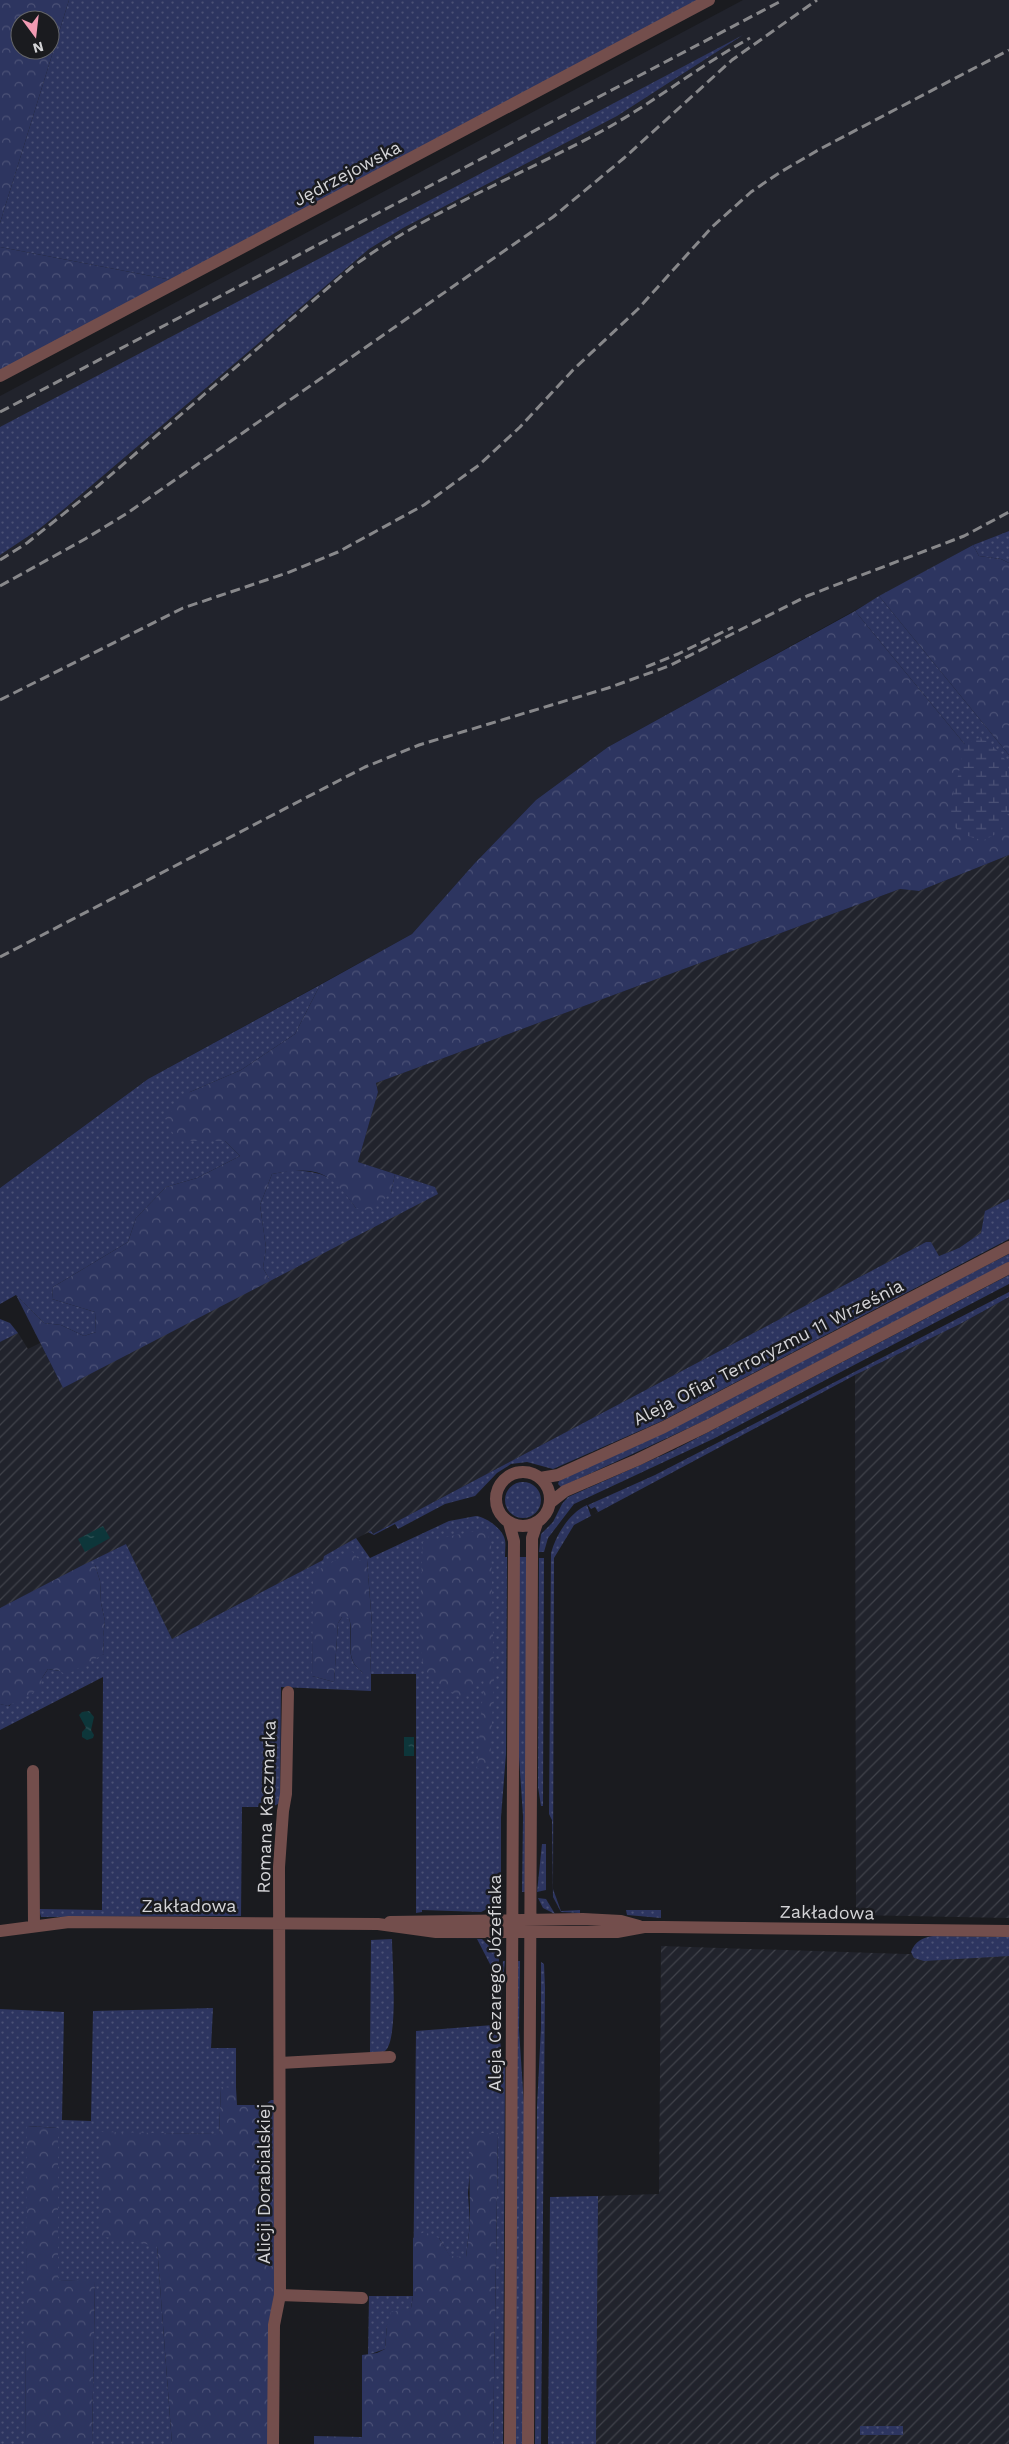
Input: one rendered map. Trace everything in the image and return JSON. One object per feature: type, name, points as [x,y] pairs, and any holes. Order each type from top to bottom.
[{"type":"street","name":"Jędrzejowska","points":[[0,376],[709,0]]},
{"type":"street","name":"Aleja Ofiar Terroryzmu 11 Września","points":[[540,1478],[558,1474],[664,1427],[1009,1247]]},
{"type":"street","name":"Aleja Ofiar Terroryzmu 11 Września","points":[[550,1502],[565,1492],[700,1429],[1009,1268]]},
{"type":"street","points":[[525,1472],[540,1478],[546,1485],[550,1502],[547,1512],[537,1523],[522,1527],[509,1523],[498,1509],[496,1501],[498,1488],[507,1478],[515,1473],[525,1472]]},
{"type":"street","name":"Aleja Cezarego Józefiaka","points":[[509,1523],[514,1541],[510,2444]]},
{"type":"street","name":"Aleja Cezarego Józefiaka","points":[[528,2444],[532,1538],[537,1523]]},
{"type":"street","name":"Romana Kaczmarka","points":[[279,1923],[279,1867],[286,1794],[288,1692]]},
{"type":"street","points":[[33,1771],[34,1925]]},
{"type":"street","name":"Zakładowa","points":[[378,1924],[412,1920],[530,1919],[612,1920],[644,1927]]},
{"type":"street","name":"Zakładowa","points":[[0,1931],[34,1925],[69,1922],[378,1924],[436,1932],[617,1932],[644,1927],[1009,1931]]},
{"type":"street","name":"Alicji Dorabialskiej","points":[[273,2444],[274,2325],[280,2295],[279,1923]]},
{"type":"street","points":[[280,2063],[390,2057]]},
{"type":"street","points":[[280,2295],[362,2298]]},
{"type":"shaded area","points":[[743,0],[1009,0],[1009,531],[973,545],[608,747],[536,800],[474,864],[412,934],[148,1079],[0,1188],[0,396]]},
{"type":"shaded area","points":[[1009,855],[1009,1199],[986,1211],[981,1233],[959,1248],[939,1256],[931,1242],[926,1242],[373,1534],[371,1531],[361,1536],[324,1556],[323,1560],[172,1639],[126,1544],[0,1608],[0,1342],[18,1333],[28,1349],[40,1343],[63,1388],[435,1187],[358,1162],[378,1092],[376,1083],[900,889],[919,891]]},
{"type":"shaded area","points":[[1009,1297],[1009,1918],[856,1915],[855,1375],[960,1324]]},
{"type":"shaded area","points":[[661,1946],[905,1954],[1009,1955],[1009,2444],[596,2444],[598,2196],[659,2194]]},
{"type":"green space","points":[[0,0],[69,0],[60,29],[60,10],[10,10],[10,60],[50,60],[0,223]]},
{"type":"green space","points":[[69,0],[698,0],[172,280],[0,247],[0,223],[50,60],[60,60],[60,29]]},
{"type":"green space","points":[[743,35],[617,116],[403,228],[369,249],[64,509],[39,529],[0,555],[0,427]]},
{"type":"green space","points":[[0,247],[172,280],[0,371]]},
{"type":"green space","points":[[1009,531],[1009,563],[1001,559],[979,556],[973,545]]},
{"type":"green space","points":[[973,545],[979,556],[1001,559],[1009,563],[1009,755],[879,596]]},
{"type":"green space","points":[[879,596],[1009,755],[1009,798],[855,611]]},
{"type":"green space","points":[[855,611],[1009,798],[1009,855],[919,891],[900,889],[376,1083],[378,1092],[358,1162],[395,1174],[391,1193],[371,1211],[356,1208],[338,1186],[322,1174],[301,1170],[272,1174],[260,1205],[266,1248],[263,1268],[270,1281],[63,1388],[16,1295],[44,1323],[61,1325],[84,1336],[96,1332],[95,1312],[52,1299],[53,1287],[128,1242],[136,1218],[166,1187],[197,1178],[240,1156],[225,1141],[177,1141],[165,1118],[190,1092],[241,1070],[295,1034],[320,985],[412,934],[474,864],[536,800],[608,747]]},
{"type":"green space","points":[[981,737],[982,740],[988,741],[1004,758],[1008,765],[1009,774],[1009,813],[1004,818],[1002,831],[984,840],[967,836],[957,829],[952,821],[950,811],[963,753],[963,745]]},
{"type":"green space","points":[[320,985],[295,1034],[241,1070],[190,1092],[177,1141],[225,1141],[240,1156],[197,1178],[166,1187],[136,1218],[128,1242],[53,1287],[52,1299],[95,1312],[96,1332],[84,1336],[61,1325],[44,1323],[16,1295],[0,1304],[0,1188],[148,1079]]},
{"type":"green space","points":[[293,1170],[316,1173],[331,1179],[356,1208],[391,1193],[395,1174],[435,1187],[438,1194],[270,1281],[263,1268],[266,1248],[260,1205],[272,1174]]},
{"type":"green space","points":[[1009,1199],[1009,1239],[662,1421],[553,1469],[527,1462],[511,1464],[497,1473],[475,1496],[445,1504],[398,1529],[395,1524],[374,1535],[368,1532],[371,1531],[373,1534],[926,1242],[931,1242],[939,1256],[959,1248],[981,1233],[985,1211]]},
{"type":"green space","points":[[1009,1254],[1009,1262],[704,1421],[561,1487],[558,1484],[559,1481]]},
{"type":"green space","points":[[1009,1275],[1009,1284],[713,1439],[574,1504],[548,1538],[544,1552],[539,1552],[541,1534],[553,1522],[562,1504],[568,1497],[674,1450]]},
{"type":"green space","points":[[1009,1292],[1009,1297],[960,1324],[855,1375],[593,1515],[598,1512],[595,1507],[591,1509],[588,1505],[655,1475]]},
{"type":"green space","points":[[0,1319],[10,1323],[18,1333],[0,1342]]},
{"type":"green space","points":[[523,1482],[530,1483],[536,1487],[540,1493],[540,1507],[536,1513],[530,1517],[523,1518],[516,1517],[510,1513],[506,1507],[505,1500],[506,1493],[510,1487],[516,1483]]},
{"type":"green space","points":[[587,1505],[591,1516],[574,1525],[554,1558],[553,1889],[561,1911],[580,1910],[580,1913],[561,1912],[553,1897],[552,1820],[549,1814],[551,1553],[564,1525],[574,1513]]},
{"type":"green space","points":[[476,1516],[489,1521],[504,1536],[505,1557],[507,1557],[506,1754],[501,1817],[501,1892],[487,1909],[481,1912],[422,1910],[422,1912],[416,1913],[416,1674],[371,1674],[371,1691],[281,1687],[280,1803],[272,1807],[242,1807],[241,1916],[41,1917],[39,1909],[102,1910],[103,1677],[0,1730],[0,1704],[9,1706],[42,1678],[48,1669],[60,1671],[104,1654],[103,1637],[105,1621],[101,1603],[100,1581],[95,1565],[83,1565],[126,1544],[172,1639],[323,1560],[324,1556],[356,1538],[370,1558],[449,1521]],"holes":[[[359,1560],[367,1560],[372,1624],[370,1674],[363,1674],[352,1660],[349,1617],[342,1617],[338,1623],[334,1682],[312,1676],[313,1632]]]},
{"type":"green space","points":[[480,1530],[487,1533],[491,1543],[494,1679],[490,1764],[477,1769],[484,1677],[462,1699],[431,1677],[424,1666],[420,1649],[423,1542]]},
{"type":"green space","points":[[352,1551],[359,1560],[367,1560],[372,1625],[370,1674],[363,1674],[352,1660],[349,1618],[342,1617],[338,1623],[334,1682],[312,1676],[313,1573]]},
{"type":"green space","points":[[519,1557],[527,1557],[525,1892],[522,1892],[523,1816],[519,1757]]},
{"type":"green space","points":[[539,1558],[544,1558],[543,1806],[541,1806],[538,1787]]},
{"type":"green space","points":[[83,1565],[95,1565],[100,1581],[101,1603],[105,1621],[103,1637],[104,1654],[66,1675],[60,1671],[48,1669],[42,1678],[40,1689],[8,1706],[0,1704],[0,1608]]},
{"type":"green space","points":[[542,1844],[546,1844],[546,1890],[537,1892]]},
{"type":"green space","points":[[538,1898],[546,1899],[555,1914],[543,1908]]},
{"type":"green space","points":[[626,1910],[661,1910],[661,1918],[627,1915]]},
{"type":"green space","points":[[933,1936],[1009,1937],[1009,1956],[924,1961],[914,1958],[911,1952],[915,1945],[922,1939]]},
{"type":"green space","points":[[440,1938],[482,1939],[499,1956],[498,2024],[495,2024],[495,2031],[498,2032],[505,2067],[503,2444],[493,2444],[498,2134],[470,2170],[468,2193],[470,2224],[466,2257],[450,2257],[439,2238],[413,2296],[416,2031],[493,2025],[492,1968],[477,1939]]},
{"type":"green space","points":[[392,1939],[394,1998],[392,2032],[389,2044],[384,2052],[370,2052],[371,1940]]},
{"type":"green space","points":[[503,1961],[505,1961],[501,1997]]},
{"type":"green space","points":[[517,1961],[520,1961],[519,2030],[524,2105],[523,2444],[515,2444]]},
{"type":"green space","points":[[541,1962],[544,1964],[545,1988],[541,2444],[535,2444],[537,2106],[541,2028]]},
{"type":"green space","points":[[213,2008],[211,2048],[236,2048],[236,2088],[221,2088],[219,2134],[100,2133],[157,2246],[172,2444],[92,2444],[95,2282],[58,2280],[58,2128],[28,2126],[25,2444],[0,2444],[0,2009],[64,2012],[62,2120],[91,2121],[93,2011]]},
{"type":"green space","points":[[221,2087],[236,2088],[237,2105],[265,2105],[271,2100],[275,2100],[278,2281],[270,2444],[172,2444],[157,2246],[100,2236],[100,2132],[219,2134]]},
{"type":"green space","points":[[27,2126],[58,2128],[58,2280],[95,2281],[92,2444],[25,2444]]},
{"type":"green space","points":[[475,2133],[498,2133],[493,2444],[314,2444],[314,2436],[362,2437],[362,2355],[377,2353],[385,2349],[387,2325],[391,2312],[411,2308],[413,2296],[413,2238],[424,2232],[439,2238],[450,2256],[466,2257],[470,2224],[469,2142]]},
{"type":"green space","points":[[598,2196],[596,2444],[548,2444],[550,2197]]},
{"type":"green space","points":[[369,2296],[413,2296],[411,2308],[387,2325],[385,2349],[368,2355]]},
{"type":"green space","points":[[860,2426],[903,2426],[903,2435],[860,2435]]},
{"type":"water","points":[[103,1526],[110,1538],[85,1552],[78,1539]]},
{"type":"water","points":[[89,1711],[94,1717],[91,1730],[94,1735],[93,1738],[87,1740],[82,1737],[82,1732],[86,1728],[79,1715],[82,1712]]},
{"type":"water","points":[[404,1737],[414,1737],[414,1756],[404,1756]]},
{"type":"railway","points":[[0,412],[783,0]]},
{"type":"railway","points":[[0,586],[126,514],[553,217],[624,158],[732,60],[817,0]]},
{"type":"railway","points":[[0,560],[27,543],[91,492],[352,267],[381,247],[443,211],[602,131],[750,38]]},
{"type":"railway","points":[[0,700],[183,608],[287,573],[338,552],[424,505],[479,465],[520,427],[573,370],[638,309],[712,227],[751,192],[820,149],[1009,50]]},
{"type":"railway","points":[[0,957],[365,767],[419,745],[608,688],[669,666],[807,596],[964,536],[1009,512]]},
{"type":"railway","points":[[646,667],[678,654],[733,627]]}]
